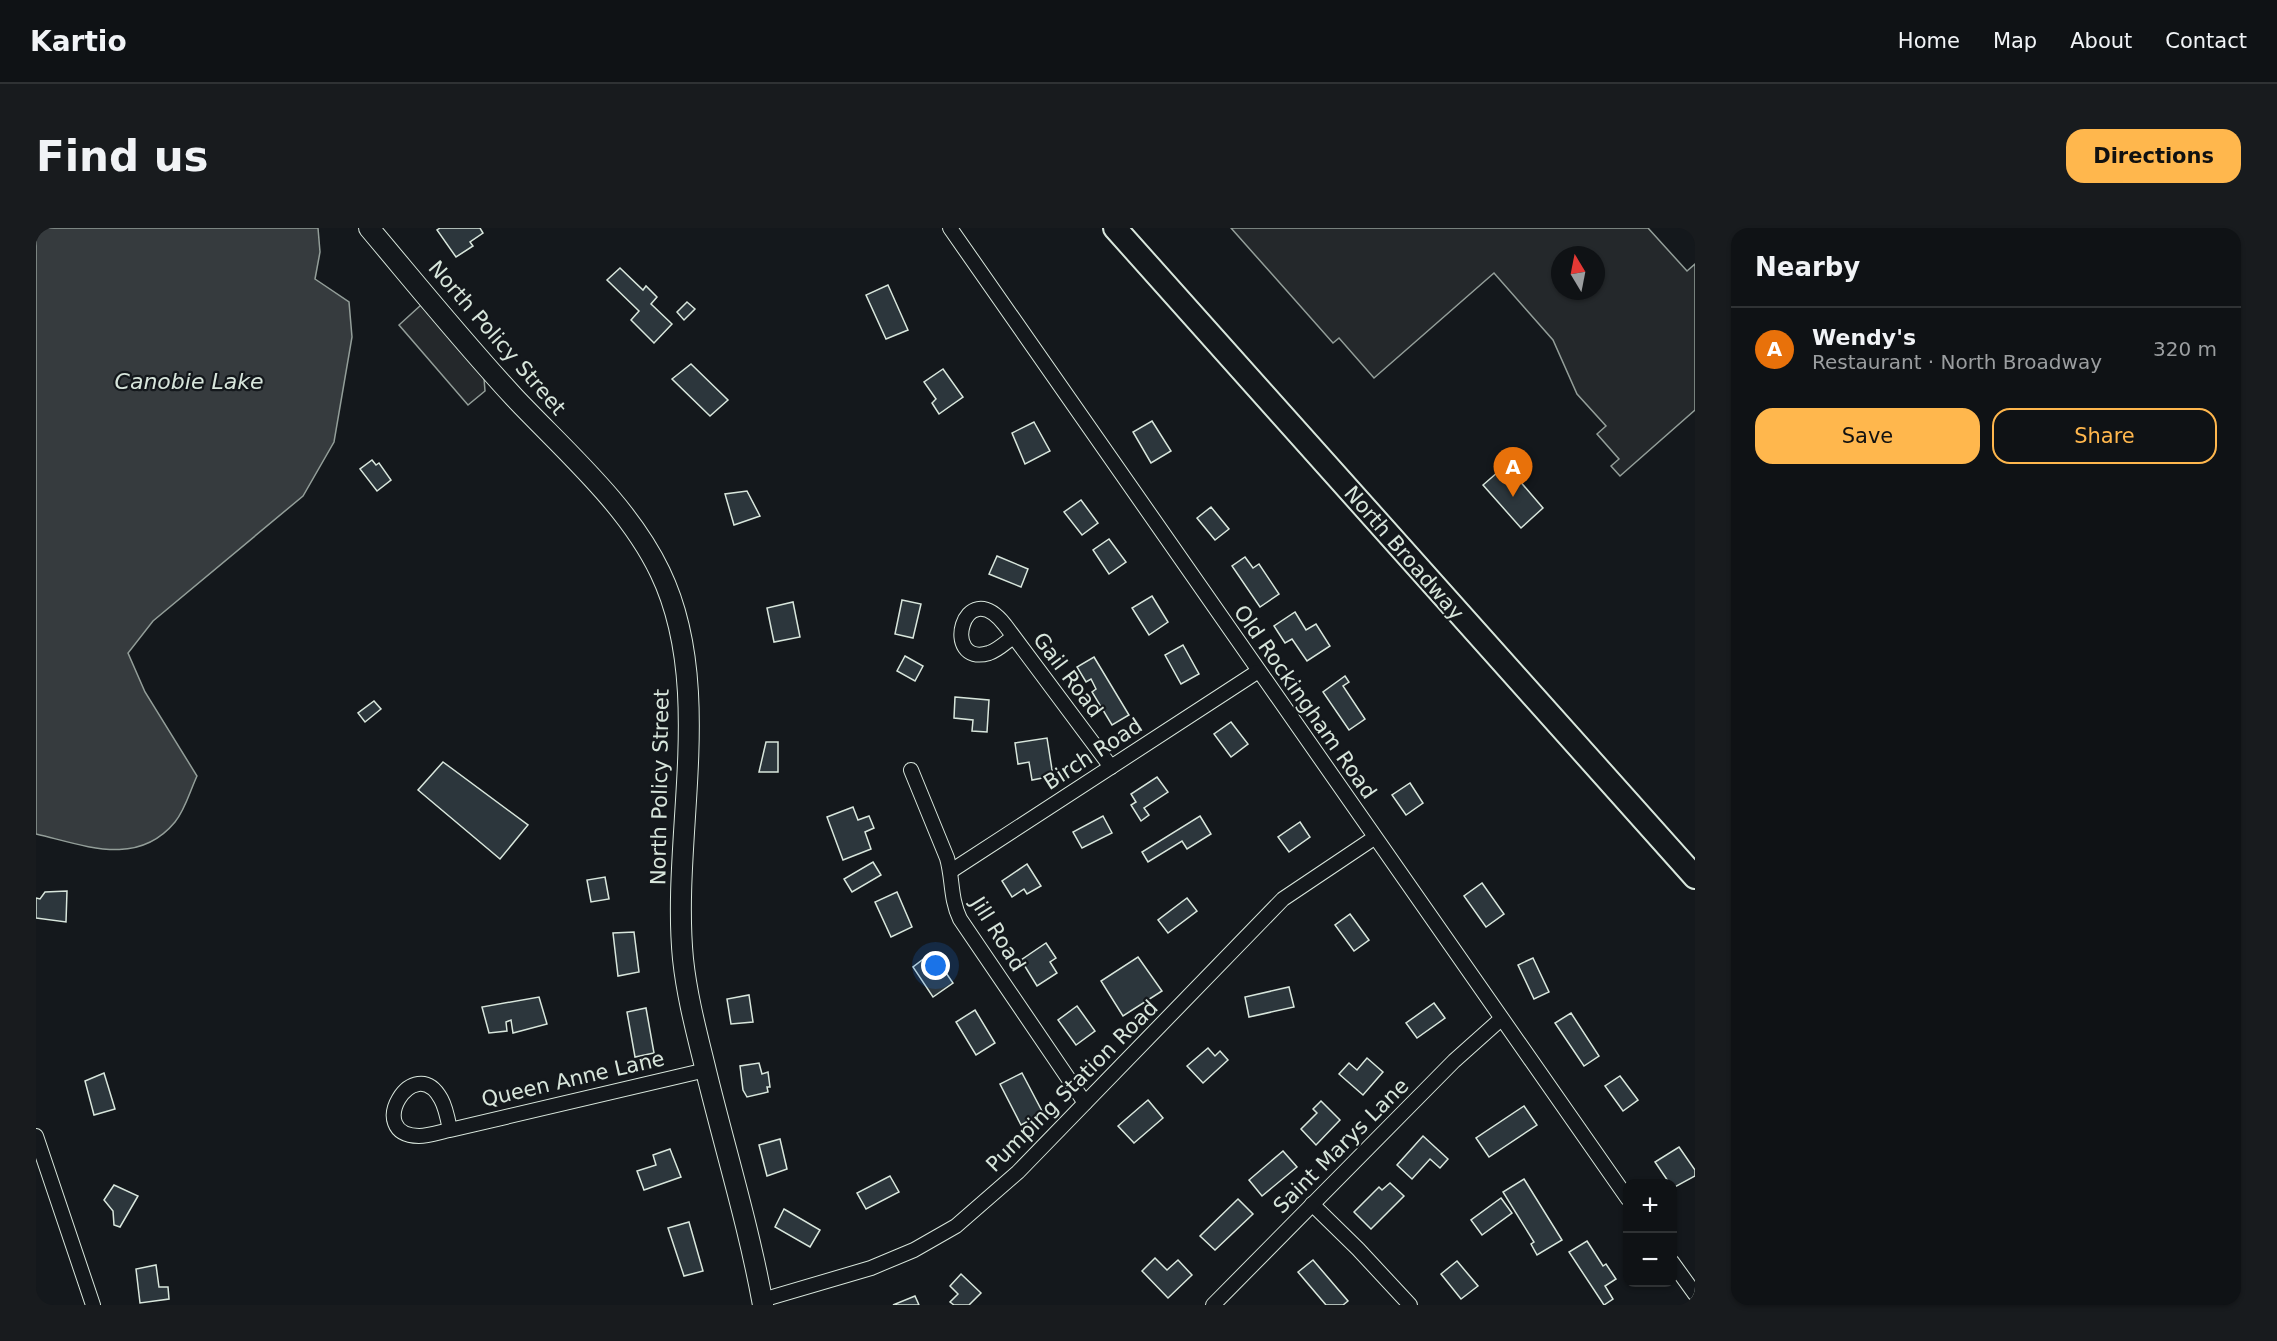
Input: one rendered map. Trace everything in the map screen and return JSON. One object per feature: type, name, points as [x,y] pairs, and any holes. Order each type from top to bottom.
[{"type":"main road","name":"North Broadway","points":[[1115,228],[1695,877]]},
{"type":"street","name":"North Policy Street","points":[[369,228],[508,390],[623,515],[654,561],[670,593],[682,645],[688,731],[682,914],[684,962],[706,1070],[762,1303]]},
{"type":"street","name":"Old Rockingham Road","points":[[950,228],[1257,672],[1623,1192]]},
{"type":"street","name":"Gail Road","points":[[1013,637],[1111,767]]},
{"type":"street","name":"Birch Road","points":[[951,872],[1257,672]]},
{"type":"street","name":"Jill Road","points":[[911,770],[951,872],[951,894],[960,919],[1085,1103]]},
{"type":"street","name":"Pumping Station Road","points":[[762,1303],[895,1259],[936,1238],[991,1197],[1283,899],[1374,838]]},
{"type":"street","name":"Saint Marys Lane","points":[[1213,1305],[1454,1061],[1501,1019]]},
{"type":"street","name":"Queen Anne Lane","points":[[450,1130],[444,1105],[435,1092],[421,1085],[412,1086],[398,1096],[393,1112],[400,1128],[407,1133],[424,1136],[450,1130],[706,1070]]},
{"type":"street","points":[[36,1136],[41,1167],[93,1305]]},
{"type":"street","points":[[1312,1204],[1410,1305]]},
{"type":"street","points":[[1677,1269],[1695,1294]]},
{"type":"shaded area","points":[[1231,228],[1648,228],[1687,271],[1695,264],[1695,410],[1620,476],[1611,466],[1619,459],[1597,434],[1606,426],[1577,394],[1553,340],[1494,273],[1374,378],[1339,338],[1333,343]]},
{"type":"shaded area","points":[[421,305],[484,378],[485,391],[468,405],[399,325]]},
{"type":"water","name":"Canobie Lake","points":[[36,228],[318,228],[320,252],[315,279],[349,302],[352,337],[334,442],[303,496],[153,621],[128,653],[145,692],[197,776],[185,806],[175,822],[160,836],[144,845],[127,849],[91,847],[36,834]]},
{"type":"building","points":[[440,228],[480,228],[483,233],[470,242],[473,246],[456,257],[437,230]]},
{"type":"building","points":[[620,268],[643,290],[646,286],[657,297],[651,304],[672,324],[654,343],[631,320],[639,311],[607,280]]},
{"type":"building","points":[[888,285],[908,330],[886,339],[866,295]]},
{"type":"building","points":[[687,302],[695,309],[684,320],[677,312]]},
{"type":"building","points":[[691,364],[728,400],[710,416],[672,379]]},
{"type":"building","points":[[943,369],[963,397],[939,414],[932,403],[936,399],[924,382]]},
{"type":"building","points":[[1152,421],[1171,451],[1151,463],[1133,432]]},
{"type":"building","points":[[1034,422],[1050,451],[1025,464],[1012,433]]},
{"type":"building","points":[[372,460],[376,465],[379,463],[391,480],[377,491],[360,469]]},
{"type":"building","points":[[1506,465],[1543,508],[1521,528],[1483,485]]},
{"type":"building","points":[[747,491],[760,516],[734,525],[725,494]]},
{"type":"building","points":[[1081,500],[1098,523],[1082,535],[1064,512]]},
{"type":"building","points":[[1211,507],[1229,529],[1215,540],[1197,518]]},
{"type":"building","points":[[1109,539],[1126,562],[1109,574],[1093,550]]},
{"type":"building","points":[[997,556],[1028,569],[1021,587],[989,574]]},
{"type":"building","points":[[1245,557],[1253,568],[1259,564],[1279,594],[1260,607],[1232,566]]},
{"type":"building","points":[[1152,596],[1168,622],[1149,635],[1132,608]]},
{"type":"building","points":[[902,600],[921,604],[913,638],[895,634]]},
{"type":"building","points":[[793,602],[800,637],[774,642],[767,608]]},
{"type":"building","points":[[1295,612],[1306,630],[1316,624],[1330,646],[1307,661],[1292,639],[1285,643],[1274,626]]},
{"type":"building","points":[[1183,645],[1199,674],[1181,684],[1165,655]]},
{"type":"building","points":[[905,656],[923,666],[915,681],[897,671]]},
{"type":"building","points":[[1094,657],[1129,715],[1112,725],[1092,692],[1096,689],[1091,679],[1086,682],[1077,667]]},
{"type":"building","points":[[1345,676],[1349,682],[1343,686],[1365,719],[1349,730],[1323,692]]},
{"type":"building","points":[[955,697],[989,700],[987,732],[972,731],[973,720],[954,718]]},
{"type":"building","points":[[374,701],[381,709],[365,722],[358,713]]},
{"type":"building","points":[[1231,722],[1248,744],[1231,757],[1214,734]]},
{"type":"building","points":[[1047,738],[1053,776],[1032,780],[1029,762],[1018,764],[1015,743]]},
{"type":"building","points":[[766,742],[778,742],[778,772],[759,772]]},
{"type":"building","points":[[443,762],[528,825],[500,859],[418,790]]},
{"type":"building","points":[[1157,777],[1168,792],[1144,808],[1149,815],[1141,821],[1131,805],[1136,802],[1131,794]]},
{"type":"building","points":[[1410,783],[1423,803],[1406,815],[1392,795]]},
{"type":"building","points":[[853,807],[858,820],[869,816],[874,828],[865,832],[871,849],[843,860],[827,817]]},
{"type":"building","points":[[1103,816],[1112,833],[1082,848],[1073,832]]},
{"type":"building","points":[[1200,816],[1211,834],[1187,849],[1182,841],[1148,862],[1142,852]]},
{"type":"building","points":[[1300,822],[1310,837],[1289,852],[1278,837]]},
{"type":"building","points":[[873,862],[881,875],[852,892],[844,879]]},
{"type":"building","points":[[1027,864],[1041,886],[1027,894],[1024,889],[1012,897],[1002,881]]},
{"type":"building","points":[[605,877],[609,899],[591,902],[587,880]]},
{"type":"building","points":[[1482,883],[1504,914],[1486,927],[1464,896]]},
{"type":"building","points":[[67,891],[66,922],[36,918],[36,898],[40,899],[45,892]]},
{"type":"building","points":[[897,892],[912,927],[891,937],[875,902]]},
{"type":"building","points":[[1187,898],[1197,911],[1168,933],[1158,920]]},
{"type":"building","points":[[1350,914],[1369,940],[1354,951],[1335,925]]},
{"type":"building","points":[[634,932],[639,972],[618,976],[613,933]]},
{"type":"building","points":[[1046,943],[1056,958],[1050,962],[1057,973],[1037,986],[1021,960]]},
{"type":"building","points":[[926,957],[934,968],[940,964],[953,983],[933,997],[913,967]]},
{"type":"building","points":[[1138,957],[1162,991],[1123,1016],[1101,981]]},
{"type":"building","points":[[1533,958],[1549,992],[1534,999],[1518,965]]},
{"type":"building","points":[[1289,987],[1294,1007],[1249,1017],[1245,997]]},
{"type":"building","points":[[749,995],[753,1022],[731,1024],[727,999]]},
{"type":"building","points":[[539,997],[547,1024],[513,1033],[511,1020],[506,1022],[507,1031],[489,1033],[482,1007]]},
{"type":"building","points":[[1434,1003],[1445,1018],[1417,1038],[1406,1023]]},
{"type":"building","points":[[1077,1006],[1095,1031],[1076,1045],[1058,1020]]},
{"type":"building","points":[[646,1008],[654,1053],[635,1057],[627,1012]]},
{"type":"building","points":[[975,1010],[995,1043],[976,1055],[956,1022]]},
{"type":"building","points":[[1571,1013],[1599,1056],[1584,1066],[1555,1023]]},
{"type":"building","points":[[1208,1048],[1215,1056],[1220,1051],[1228,1060],[1203,1083],[1187,1066]]},
{"type":"building","points":[[1367,1058],[1383,1072],[1363,1095],[1339,1074],[1349,1063],[1357,1070]]},
{"type":"building","points":[[759,1063],[762,1074],[768,1072],[770,1087],[767,1087],[768,1092],[747,1097],[743,1090],[740,1066]]},
{"type":"building","points":[[104,1073],[115,1109],[94,1115],[85,1081]]},
{"type":"building","points":[[1022,1073],[1043,1113],[1021,1125],[1000,1084]]},
{"type":"building","points":[[1620,1076],[1638,1100],[1623,1111],[1605,1086]]},
{"type":"building","points":[[1148,1100],[1163,1118],[1134,1143],[1118,1126]]},
{"type":"building","points":[[1321,1101],[1340,1120],[1316,1145],[1301,1129],[1317,1113],[1313,1109]]},
{"type":"building","points":[[1524,1106],[1537,1125],[1489,1157],[1476,1138]]},
{"type":"building","points":[[1423,1136],[1448,1159],[1440,1168],[1430,1159],[1412,1179],[1397,1165]]},
{"type":"building","points":[[780,1139],[787,1169],[767,1176],[759,1145]]},
{"type":"building","points":[[1679,1147],[1695,1170],[1695,1176],[1677,1186],[1677,1179],[1667,1179],[1655,1162]]},
{"type":"building","points":[[670,1149],[681,1177],[644,1190],[637,1171],[656,1165],[653,1155]]},
{"type":"building","points":[[1283,1151],[1297,1167],[1262,1196],[1249,1180]]},
{"type":"building","points":[[890,1176],[899,1192],[866,1209],[857,1193]]},
{"type":"building","points":[[1524,1179],[1562,1240],[1537,1255],[1531,1244],[1534,1242],[1503,1192]]},
{"type":"building","points":[[1390,1183],[1404,1196],[1371,1229],[1354,1212],[1379,1187],[1382,1190]]},
{"type":"building","points":[[114,1185],[138,1196],[120,1227],[114,1225],[113,1211],[104,1200]]},
{"type":"building","points":[[1501,1198],[1512,1213],[1482,1235],[1471,1220]]},
{"type":"building","points":[[1238,1199],[1253,1214],[1215,1250],[1200,1236]]},
{"type":"building","points":[[784,1209],[820,1230],[810,1247],[775,1227]]},
{"type":"building","points":[[689,1222],[703,1271],[684,1276],[668,1228]]},
{"type":"building","points":[[1587,1241],[1603,1266],[1606,1264],[1616,1279],[1605,1286],[1613,1299],[1604,1305],[1569,1252]]},
{"type":"building","points":[[1155,1258],[1167,1270],[1178,1260],[1192,1275],[1168,1298],[1142,1271]]},
{"type":"building","points":[[1313,1260],[1348,1301],[1343,1305],[1326,1305],[1298,1272]]},
{"type":"building","points":[[1457,1261],[1478,1286],[1461,1299],[1441,1274]]},
{"type":"building","points":[[156,1265],[159,1287],[168,1287],[169,1299],[140,1303],[136,1269]]},
{"type":"building","points":[[961,1274],[981,1293],[969,1305],[954,1305],[950,1302],[958,1294],[950,1286]]},
{"type":"building","points":[[915,1296],[919,1305],[893,1305]]},
{"type":"place","name":"Wendy's","points":[[1513,497]]}]
